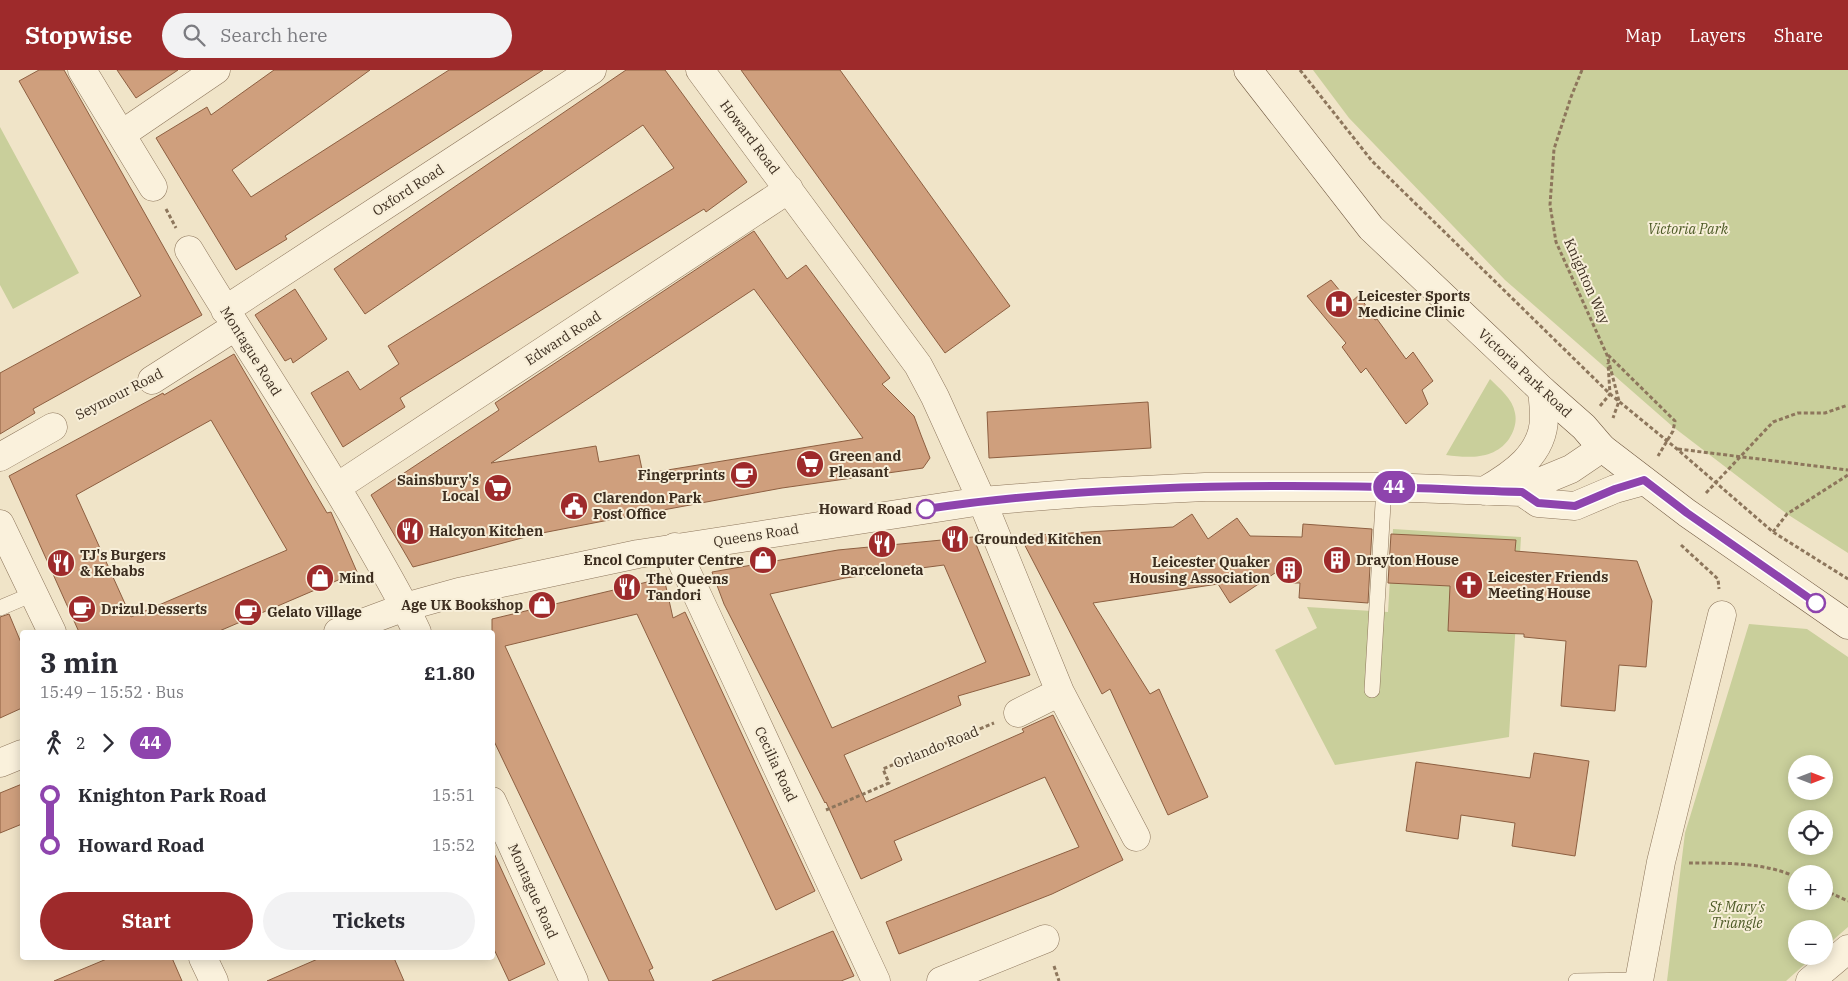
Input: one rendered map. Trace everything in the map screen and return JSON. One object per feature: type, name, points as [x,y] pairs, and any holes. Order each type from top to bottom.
[{"type":"street","points":[[82,70],[153,187]]},
{"type":"street","points":[[122,134],[216,70]]},
{"type":"street","name":"Oxford Road","points":[[230,318],[592,70]]},
{"type":"street","name":"Howard Road","points":[[700,70],[918,365],[935,397],[982,501],[1060,692],[1136,837]]},
{"type":"street","name":"Victoria Park Road","points":[[1248,70],[1371,228],[1542,390],[1584,427],[1602,448],[1687,513],[1848,625]]},
{"type":"street","name":"Edward Road","points":[[337,487],[789,190]]},
{"type":"street","name":"Montague Road","points":[[189,250],[337,487],[416,630]]},
{"type":"street","name":"Seymour Road","points":[[152,380],[230,318]]},
{"type":"street","points":[[1484,491],[1506,478],[1521,466],[1541,437],[1544,426],[1542,390]]},
{"type":"street","points":[[0,457],[54,427]]},
{"type":"street","name":"Queens Road","points":[[343,630],[405,607],[459,592],[675,547],[982,501],[1082,493],[1204,487],[1384,487],[1522,492],[1571,469],[1602,448]]},
{"type":"street","name":"Queens Road","points":[[1522,492],[1538,503],[1575,506],[1615,489],[1644,480]]},
{"type":"street","points":[[0,524],[51,630]]},
{"type":"street","name":"Cecilia Road","points":[[675,547],[876,981]]},
{"type":"street","points":[[1640,980],[1661,862],[1722,616]]},
{"type":"street","points":[[1018,713],[1060,692]]},
{"type":"street","points":[[0,763],[20,755]]},
{"type":"street","name":"Montague Road","points":[[495,808],[574,981]]},
{"type":"street","points":[[941,981],[1044,939]]},
{"type":"street","points":[[1810,981],[1848,949]]},
{"type":"street","points":[[204,960],[214,981]]},
{"type":"lane","points":[[1372,690],[1384,487]]},
{"type":"lane","points":[[0,608],[33,594]]},
{"type":"lane","points":[[1576,981],[1640,980]]},
{"type":"path","points":[[1300,70],[1372,161],[1619,401],[1666,439],[1773,532],[1848,579]]},
{"type":"path","name":"Knighton Way","points":[[1582,70],[1571,96],[1554,149],[1550,205],[1556,242],[1607,355]]},
{"type":"path","points":[[153,187],[189,250]]},
{"type":"path","points":[[1607,355],[1619,401]]},
{"type":"path","points":[[1607,355],[1676,422],[1673,431],[1666,439],[1644,480]]},
{"type":"path","name":"Seymour Road","points":[[54,427],[152,380]]},
{"type":"path","points":[[1716,483],[1773,422],[1798,412],[1825,413],[1848,405]]},
{"type":"path","points":[[1677,449],[1848,470]]},
{"type":"path","points":[[1773,532],[1787,514],[1848,475]]},
{"type":"path","points":[[1674,540],[1718,579],[1722,616]]},
{"type":"path","name":"Orlando Road","points":[[802,820],[889,783],[883,769],[1018,713]]},
{"type":"path","points":[[1661,862],[1735,863],[1788,873]]},
{"type":"path","points":[[1833,894],[1848,901]]},
{"type":"green space","name":"Victoria Park","points":[[1313,70],[1848,70],[1848,553],[1787,514],[1672,426],[1505,280],[1349,118]]},
{"type":"green space","points":[[0,127],[79,273],[13,309],[0,285]]},
{"type":"green space","points":[[1490,379],[1505,394],[1514,408],[1516,416],[1511,436],[1503,446],[1488,454],[1472,457],[1446,455]]},
{"type":"green space","points":[[1393,529],[1521,537],[1509,737],[1335,765],[1275,650],[1317,628],[1307,607],[1388,612]]},
{"type":"green space","name":"St Mary’s Triangle","points":[[1749,624],[1807,629],[1848,657],[1848,927],[1833,940],[1833,920],[1788,920],[1788,965],[1804,965],[1786,981],[1667,981],[1685,833]]},
{"type":"building","points":[[39,70],[64,70],[202,315],[33,409],[35,413],[0,434],[0,373],[141,296],[19,81]]},
{"type":"building","points":[[117,70],[178,70],[136,98]]},
{"type":"building","points":[[274,70],[370,70],[232,170],[251,197],[449,70],[543,70],[285,236],[287,239],[236,270],[156,138],[207,107],[211,115]]},
{"type":"building","points":[[626,70],[665,70],[747,182],[706,212],[704,209],[400,398],[405,407],[343,447],[311,393],[348,371],[360,390],[399,364],[388,346],[674,168],[643,125],[365,314],[334,269]]},
{"type":"building","points":[[741,70],[840,70],[1010,306],[945,353]]},
{"type":"building","points":[[754,231],[787,279],[806,265],[890,378],[882,384],[914,416],[930,458],[923,468],[782,488],[609,520],[537,534],[413,567],[371,495],[499,410],[495,403]],"holes":[[[754,289],[863,438],[643,474],[639,455],[599,462],[596,446],[491,463]]]},
{"type":"building","points":[[1331,280],[1350,303],[1359,295],[1375,320],[1377,319],[1406,359],[1413,352],[1433,381],[1422,390],[1428,404],[1406,424],[1366,368],[1361,373],[1342,347],[1346,343],[1307,296]]},
{"type":"building","points":[[295,289],[327,339],[293,363],[291,358],[285,361],[255,315]]},
{"type":"building","points":[[234,354],[327,513],[331,512],[357,572],[222,630],[78,630],[9,476],[163,393],[164,395]],"holes":[[[211,420],[287,550],[131,617],[76,495]]]},
{"type":"building","points":[[1148,402],[1151,448],[989,458],[987,412]]},
{"type":"building","points":[[1192,514],[1208,539],[1237,518],[1250,536],[1302,537],[1303,524],[1372,529],[1368,603],[1299,598],[1300,583],[1286,583],[1278,571],[1230,603],[1218,584],[1093,603],[1150,694],[1159,689],[1208,797],[1168,815],[1110,689],[1102,694],[1020,536],[1173,527]]},
{"type":"building","points":[[1391,534],[1516,540],[1515,551],[1637,561],[1652,601],[1646,667],[1619,665],[1615,711],[1561,706],[1566,641],[1524,637],[1524,634],[1448,631],[1450,586],[1388,583]]},
{"type":"building","points":[[973,537],[1030,675],[958,696],[961,705],[844,755],[866,802],[1024,732],[1022,729],[1053,715],[1123,860],[1052,894],[899,954],[886,922],[1079,847],[1045,777],[894,841],[902,860],[861,879],[826,802],[724,604],[712,572],[838,550]],"holes":[[[944,565],[986,662],[832,728],[770,594],[845,578]]]},
{"type":"building","points":[[664,578],[673,618],[685,612],[815,891],[776,910],[637,614],[505,646],[653,968],[649,970],[654,981],[609,981],[495,743],[495,630],[492,630],[492,619]]},
{"type":"building","points":[[9,614],[20,640],[20,709],[0,718],[0,617]]},
{"type":"building","points":[[1534,753],[1589,761],[1575,856],[1512,846],[1515,823],[1461,815],[1458,839],[1406,831],[1416,762],[1530,778]]},
{"type":"building","points":[[20,785],[20,825],[0,833],[0,793]]},
{"type":"building","points":[[495,856],[545,964],[509,981],[495,951]]},
{"type":"building","points":[[833,931],[854,976],[841,981],[712,981]]},
{"type":"building","points":[[104,960],[173,960],[182,981],[54,981]]},
{"type":"building","points":[[315,960],[395,960],[404,981],[267,981]]},
{"type":"bus line","name":"44","points":[[926,509],[982,501],[1082,493],[1204,487],[1294,486],[1522,492],[1538,503],[1575,506],[1615,489],[1644,480],[1687,513],[1816,603]]},
{"type":"place","name":"Leicester Sports Medicine Clinic","points":[[1339,304]]},
{"type":"place","name":"Green and Pleasant","points":[[810,464]]},
{"type":"place","name":"Fingerprints","points":[[744,475]]},
{"type":"place","name":"Sainsbury's Local","points":[[498,488]]},
{"type":"place","name":"Clarendon Park Post Office","points":[[574,506]]},
{"type":"place","name":"Howard Road","points":[[926,509]]},
{"type":"place","name":"Halcyon Kitchen","points":[[410,531]]},
{"type":"place","name":"Grounded Kitchen","points":[[955,539]]},
{"type":"place","name":"Barceloneta","points":[[882,544]]},
{"type":"place","name":"Encol Computer Centre","points":[[763,560]]},
{"type":"place","name":"Drayton House","points":[[1337,560]]},
{"type":"place","name":"TJ's Burgers & Kebabs","points":[[61,563]]},
{"type":"place","name":"Leicester Quaker Housing Association","points":[[1289,570]]},
{"type":"place","name":"Mind","points":[[320,578]]},
{"type":"place","name":"Leicester Friends Meeting House","points":[[1469,585]]},
{"type":"place","name":"The Queens Tandori","points":[[627,587]]},
{"type":"place","name":"Age UK Bookshop","points":[[542,605]]},
{"type":"place","name":"Drizul Desserts","points":[[82,609]]},
{"type":"place","name":"Gelato Village","points":[[248,612]]}]
